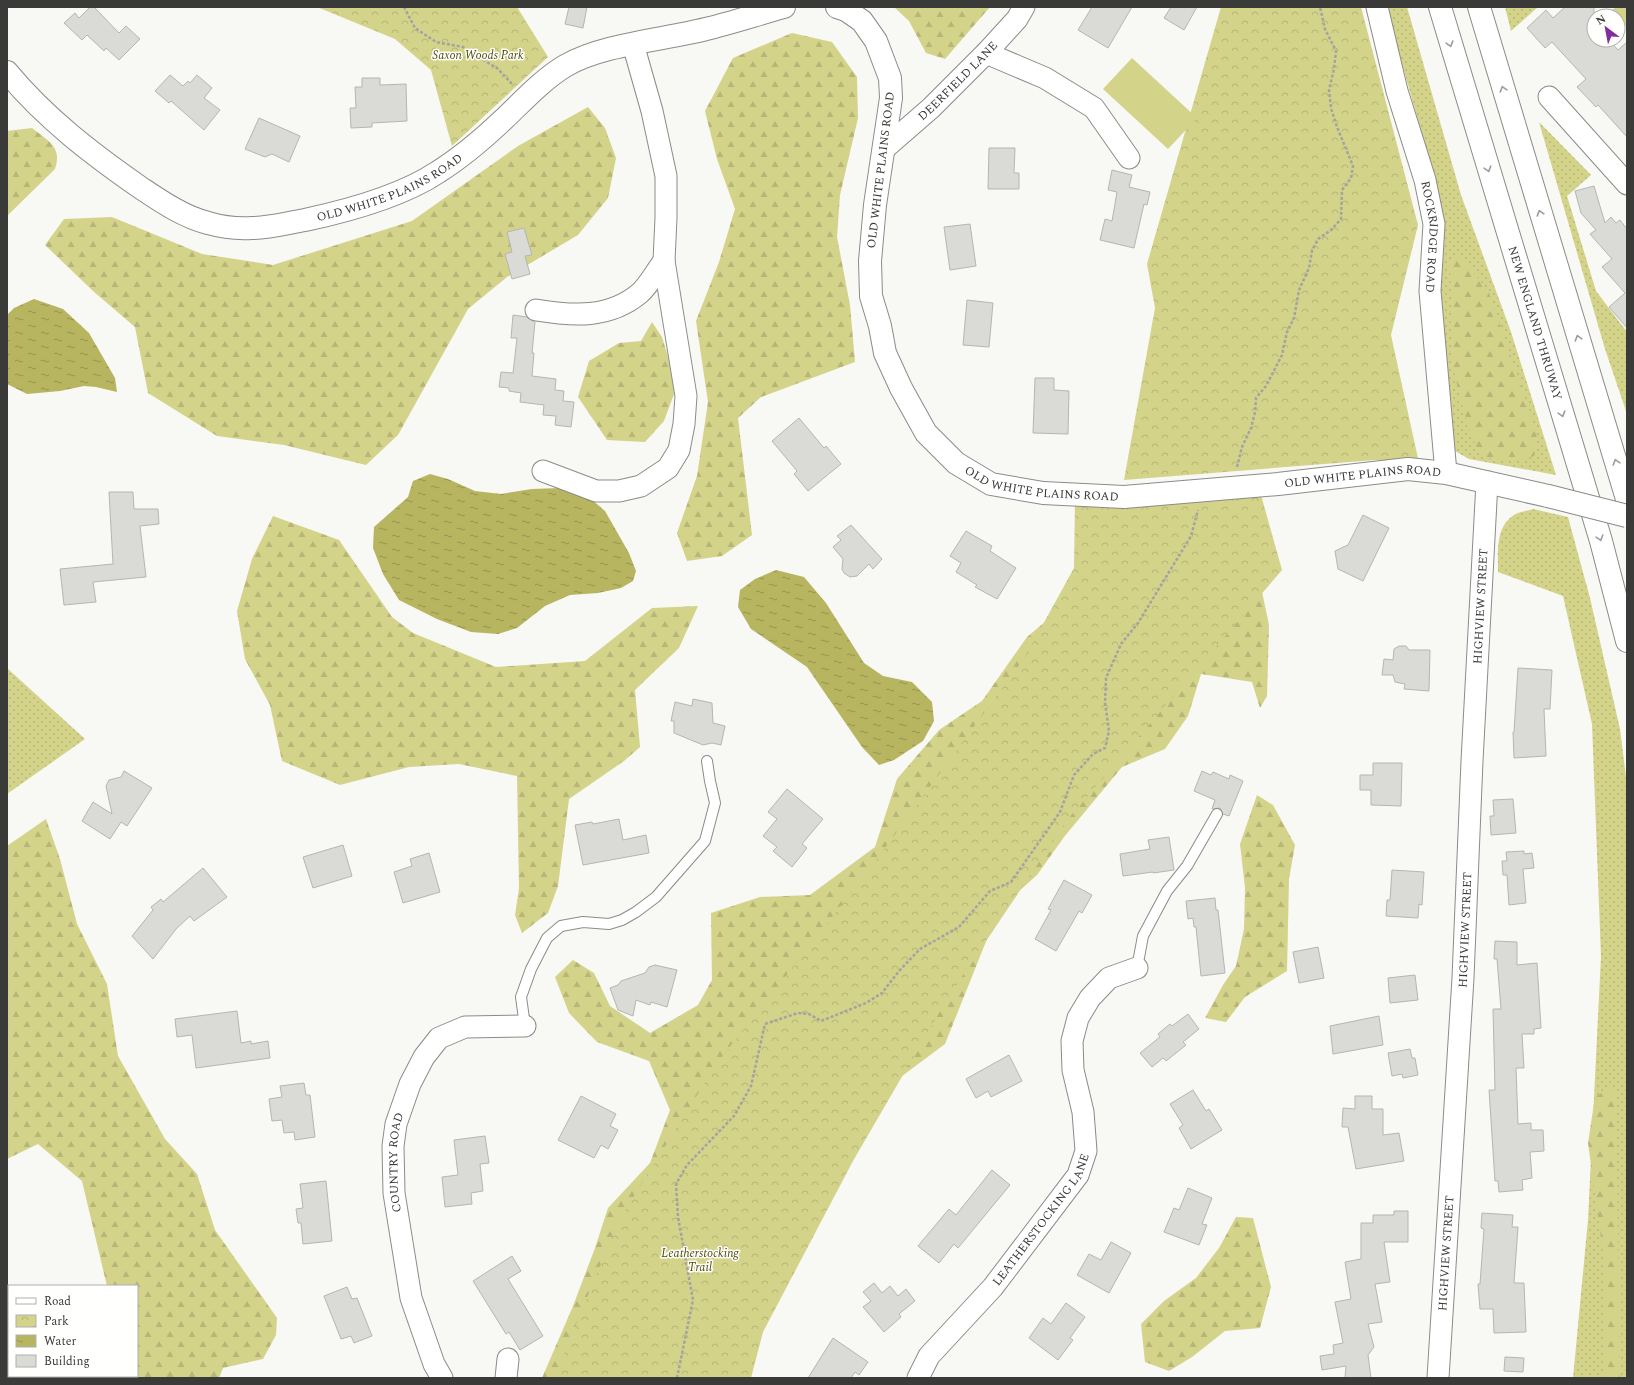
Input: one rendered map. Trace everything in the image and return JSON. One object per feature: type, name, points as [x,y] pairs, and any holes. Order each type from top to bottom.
[{"type":"main road","name":"OLD WHITE PLAINS ROAD","points":[[7,72],[21,89],[69,134],[92,153],[127,178],[186,215],[206,223],[231,228],[277,226],[346,211],[415,185],[437,173],[479,142],[564,66],[583,57],[633,44],[706,29],[784,7]]},
{"type":"main road","name":"OLD WHITE PLAINS ROAD","points":[[837,7],[846,10],[862,21],[876,41],[890,78],[892,98],[874,211],[870,261],[871,296],[880,326],[885,353],[901,388],[926,433],[956,463],[992,484],[1043,493],[1124,497],[1216,488],[1278,484],[1408,469],[1446,473],[1627,516]]},
{"type":"main road","name":"NEW ENGLAND THRUWAY","points":[[1440,7],[1601,541],[1627,641]]},
{"type":"main road","points":[[1479,7],[1627,499]]},
{"type":"street","name":"DEERFIELD LANE","points":[[885,148],[931,108],[986,53],[1018,19],[1024,7]]},
{"type":"street","name":"ROCKRIDGE ROAD","points":[[1377,7],[1397,91],[1425,180],[1434,224],[1430,291],[1446,473]]},
{"type":"street","points":[[543,471],[596,491],[619,491],[641,486],[668,468],[679,450],[684,424],[686,396],[664,261],[666,176],[652,111],[633,44]]},
{"type":"street","points":[[986,53],[1045,78],[1094,108],[1129,158]]},
{"type":"street","points":[[1549,97],[1627,184]]},
{"type":"street","points":[[536,310],[561,314],[596,314],[616,308],[640,293],[664,261]]},
{"type":"street","name":"HIGHVIEW STREET","points":[[1438,1378],[1463,978],[1472,761],[1487,482]]},
{"type":"street","name":"LEATHERSTOCKING LANE","points":[[918,1378],[929,1356],[993,1287],[1078,1175],[1086,1151],[1083,1112],[1073,1070],[1072,1041],[1078,1018],[1090,998],[1109,978],[1137,968]]},
{"type":"street","name":"COUNTRY ROAD","points":[[442,1378],[434,1364],[411,1298],[394,1193],[393,1146],[396,1124],[410,1084],[424,1057],[439,1038],[465,1027],[525,1026]]},
{"type":"lane","points":[[525,1026],[521,997],[531,970],[547,938],[561,926],[583,922],[609,924],[622,920],[636,912],[656,897],[705,841],[715,803],[707,761]]},
{"type":"lane","points":[[1137,968],[1142,936],[1167,891],[1188,866],[1217,814]]},
{"type":"path","points":[[404,7],[415,28],[436,42],[463,47],[498,69],[526,99]]},
{"type":"path","points":[[1235,474],[1242,447],[1251,428],[1255,412],[1256,398],[1266,386],[1282,355],[1287,332],[1294,318],[1299,290],[1309,268],[1312,251],[1318,239],[1331,230],[1341,220],[1342,190],[1351,178],[1353,166],[1331,108],[1329,90],[1334,69],[1336,51],[1325,30],[1320,7]]},
{"type":"path","points":[[677,1378],[693,1300],[678,1217],[676,1184],[687,1165],[734,1116],[750,1086],[766,1024],[798,1013],[809,1014],[821,1022],[866,1003],[882,993],[899,971],[920,949],[959,927],[990,891],[1011,882],[1060,812],[1074,776],[1092,754],[1105,748],[1109,731],[1105,703],[1106,678],[1121,644],[1138,623],[1191,536],[1200,503]]},
{"type":"green space","name":"Saxon Woods Park","points":[[317,7],[517,7],[548,57],[452,146],[431,70],[395,39]]},
{"type":"green space","points":[[894,7],[990,7],[945,59],[926,53],[909,21]]},
{"type":"green space","points":[[1221,7],[1361,7],[1418,225],[1391,335],[1419,463],[1375,460],[1124,480],[1155,308],[1147,264]]},
{"type":"green space","points":[[1386,7],[1407,7],[1461,195],[1511,332],[1556,475],[1469,459],[1455,451],[1447,435],[1437,330],[1442,213],[1425,145]]},
{"type":"green space","points":[[1505,7],[1538,7],[1511,31]]},
{"type":"green space","points":[[1627,7],[1627,27],[1626,8],[1615,8]]},
{"type":"green space","points":[[792,33],[832,42],[857,77],[858,118],[840,195],[837,237],[850,305],[855,362],[761,397],[738,418],[752,535],[722,556],[687,561],[677,533],[697,476],[708,402],[696,321],[719,262],[735,209],[717,159],[705,111],[733,58]]},
{"type":"green space","points":[[1132,58],[1197,118],[1168,149],[1103,89]]},
{"type":"green space","points":[[588,107],[605,128],[616,158],[608,198],[578,235],[507,277],[468,309],[398,435],[366,465],[284,445],[217,436],[148,393],[135,327],[93,291],[45,245],[64,219],[112,217],[202,254],[273,265],[412,221],[518,146]]},
{"type":"green space","points":[[1539,122],[1591,175],[1567,196],[1596,291],[1627,332],[1627,414],[1605,349]]},
{"type":"green space","points":[[32,128],[48,140],[55,150],[57,161],[55,169],[7,216],[7,131]]},
{"type":"green space","points":[[1460,256],[1488,290],[1537,433],[1534,456],[1520,460],[1500,460],[1480,456],[1470,431],[1452,363],[1452,290],[1449,263]]},
{"type":"green space","points":[[652,322],[662,337],[673,373],[674,394],[664,421],[645,442],[607,440],[578,397],[589,361],[619,343],[641,341]]},
{"type":"green space","name":"Leatherstocking Trail","points":[[1261,495],[1282,570],[1068,819],[947,999],[853,1161],[763,1332],[751,1378],[554,1378],[619,1220],[717,1063],[866,874],[1025,657],[1074,568],[1075,502]]},
{"type":"green space","points":[[1533,509],[1568,517],[1590,598],[1620,729],[1627,785],[1627,1378],[1573,1378],[1588,1220],[1601,956],[1592,724],[1563,596],[1498,572],[1499,538],[1505,523],[1518,513]]},
{"type":"green space","points":[[273,516],[339,540],[392,617],[413,633],[496,667],[585,661],[652,608],[698,606],[679,648],[635,690],[640,747],[624,761],[569,799],[558,886],[548,913],[522,933],[515,915],[519,888],[517,776],[459,764],[409,767],[340,785],[282,761],[270,705],[245,659],[237,611],[252,559]]},
{"type":"green space","name":"Leatherstocking Trail","points":[[1249,530],[1269,625],[1267,696],[1260,708],[1252,682],[1201,674],[1188,716],[1165,749],[1122,767],[1064,837],[1037,875],[999,909],[945,1044],[882,1091],[775,1147],[749,1378],[542,1378],[573,1306],[595,1248],[608,1208],[650,1163],[670,1110],[649,1061],[597,1042],[569,1013],[555,977],[573,960],[594,973],[610,1006],[650,1033],[698,1005],[712,980],[711,913],[760,897],[810,895],[875,847],[897,779],[939,730],[982,701],[1027,637],[1103,573]]},
{"type":"green space","points":[[7,668],[85,739],[7,794]]},
{"type":"green space","points":[[1257,795],[1273,805],[1295,845],[1289,879],[1287,971],[1245,997],[1226,1022],[1205,1018],[1223,985],[1236,966],[1244,929],[1245,888],[1240,844]]},
{"type":"green space","points":[[46,819],[60,859],[77,924],[107,984],[118,1056],[165,1139],[197,1174],[215,1230],[277,1318],[276,1335],[263,1359],[223,1368],[219,1378],[91,1378],[138,1377],[138,1285],[107,1285],[82,1181],[38,1144],[7,1159],[7,846]]},
{"type":"green space","points":[[1616,1085],[1620,1378],[1603,1378],[1605,1320],[1604,1260],[1588,1143],[1595,1097]]},
{"type":"green space","points":[[1236,1217],[1253,1218],[1271,1287],[1260,1328],[1225,1331],[1192,1357],[1169,1371],[1145,1362],[1141,1324],[1164,1301],[1196,1278],[1219,1248]]},
{"type":"green space","points":[[7,1328],[8,1377],[44,1378],[7,1378]]},
{"type":"water","points":[[34,299],[63,309],[89,333],[115,378],[117,392],[84,386],[60,391],[27,394],[7,384],[7,315],[14,308]]},
{"type":"water","points":[[430,474],[448,479],[475,491],[501,494],[532,489],[560,488],[591,499],[605,511],[629,553],[636,571],[633,581],[621,588],[598,593],[570,595],[545,606],[517,628],[498,634],[471,632],[437,619],[399,600],[383,574],[373,548],[374,527],[408,497],[413,481]]},
{"type":"water","points":[[776,570],[804,577],[826,603],[864,663],[883,676],[912,682],[932,702],[934,721],[923,741],[894,760],[879,765],[862,747],[807,667],[751,629],[738,607],[740,590],[755,579]]},
{"type":"building","points":[[90,7],[94,7],[119,33],[126,26],[140,39],[119,60],[106,48],[104,51],[87,35],[82,40],[64,23],[75,13],[79,18]]},
{"type":"building","points":[[569,7],[587,7],[583,28],[565,24]]},
{"type":"building","points":[[1092,7],[1132,7],[1108,48],[1078,30]]},
{"type":"building","points":[[1171,7],[1197,7],[1184,30],[1164,18]]},
{"type":"building","points":[[1565,7],[1594,7],[1586,8],[1586,48],[1616,48],[1618,50],[1620,48],[1626,48],[1627,42],[1627,137],[1598,105],[1596,107],[1577,87],[1586,79],[1552,42],[1545,48],[1527,28],[1546,10],[1553,18]]},
{"type":"building","points":[[170,75],[183,86],[188,81],[190,83],[197,75],[212,88],[204,98],[220,110],[204,130],[171,101],[169,103],[155,91]]},
{"type":"building","points":[[362,78],[380,78],[380,85],[406,84],[407,121],[372,123],[372,127],[351,128],[350,108],[356,108],[355,87],[362,87]]},
{"type":"building","points":[[259,118],[300,136],[289,162],[272,154],[265,157],[245,149]]},
{"type":"building","points":[[989,148],[1015,148],[1014,173],[1019,173],[1019,189],[988,189]]},
{"type":"building","points":[[1112,170],[1132,175],[1129,187],[1150,192],[1147,205],[1144,204],[1134,248],[1100,240],[1105,219],[1112,221],[1117,192],[1108,190]]},
{"type":"building","points":[[1594,186],[1605,223],[1611,217],[1616,223],[1620,220],[1627,229],[1627,328],[1609,307],[1625,293],[1602,267],[1612,259],[1590,234],[1596,230],[1581,213],[1575,191]]},
{"type":"building","points":[[970,224],[976,266],[950,270],[944,227]]},
{"type":"building","points":[[524,228],[532,255],[525,256],[530,274],[512,279],[505,254],[512,252],[507,232]]},
{"type":"building","points":[[967,300],[993,303],[989,347],[963,345]]},
{"type":"building","points":[[513,315],[527,317],[535,322],[532,353],[534,353],[532,376],[556,379],[555,390],[564,391],[563,401],[574,402],[571,427],[555,425],[556,416],[543,415],[544,405],[520,402],[521,393],[509,391],[509,388],[499,387],[501,372],[513,373],[517,338],[511,338]]},
{"type":"building","points":[[1035,378],[1054,378],[1054,390],[1069,391],[1068,434],[1033,433]]},
{"type":"building","points":[[799,418],[824,448],[826,446],[841,464],[808,491],[794,474],[797,471],[772,441]]},
{"type":"building","points":[[109,492],[133,492],[134,509],[158,509],[159,524],[140,526],[146,577],[93,582],[96,602],[64,605],[60,569],[113,564]]},
{"type":"building","points":[[1363,515],[1389,528],[1363,581],[1338,569],[1335,551],[1348,545]]},
{"type":"building","points":[[851,525],[882,559],[873,569],[869,564],[857,576],[850,577],[844,573],[842,569],[843,559],[833,547],[841,540],[837,536]]},
{"type":"building","points":[[966,531],[992,546],[990,551],[1016,568],[997,599],[975,587],[977,585],[956,572],[961,563],[950,556]]},
{"type":"building","points":[[1399,646],[1406,646],[1409,650],[1430,650],[1429,691],[1404,689],[1405,684],[1395,682],[1393,675],[1382,675],[1384,659],[1393,660],[1394,649]]},
{"type":"building","points":[[1518,668],[1552,670],[1550,709],[1544,709],[1546,756],[1514,758],[1513,732]]},
{"type":"building","points":[[693,699],[712,703],[713,723],[725,726],[721,745],[712,743],[703,745],[674,733],[674,721],[671,721],[675,702],[692,706]]},
{"type":"building","points":[[1373,763],[1402,763],[1401,806],[1371,805],[1371,790],[1360,790],[1360,775],[1373,775]]},
{"type":"building","points":[[124,771],[152,788],[127,826],[121,822],[110,839],[82,821],[93,802],[112,814],[106,786],[109,780],[121,777]]},
{"type":"building","points":[[1202,771],[1211,775],[1213,772],[1229,779],[1230,775],[1243,781],[1229,816],[1223,814],[1220,808],[1212,809],[1215,800],[1194,791]]},
{"type":"building","points":[[787,789],[823,819],[802,844],[807,848],[792,867],[773,851],[777,847],[763,836],[777,819],[768,812]]},
{"type":"building","points":[[1513,799],[1516,833],[1491,835],[1490,816],[1494,816],[1493,800]]},
{"type":"building","points":[[619,819],[623,840],[646,835],[649,853],[583,865],[575,825],[592,822],[593,824]]},
{"type":"building","points":[[1169,837],[1174,870],[1123,876],[1120,854],[1150,849],[1148,840]]},
{"type":"building","points":[[343,845],[352,876],[313,888],[303,857]]},
{"type":"building","points":[[1524,851],[1524,854],[1532,853],[1534,868],[1523,869],[1526,903],[1509,905],[1507,875],[1503,875],[1502,861],[1507,861],[1506,852]]},
{"type":"building","points":[[429,853],[440,892],[403,903],[394,872],[412,866],[410,859]]},
{"type":"building","points":[[203,868],[227,897],[194,921],[190,916],[176,929],[153,959],[132,936],[153,910],[151,907],[161,899],[163,902]]},
{"type":"building","points":[[1392,870],[1424,872],[1422,905],[1419,904],[1418,918],[1386,916],[1387,900],[1390,900]]},
{"type":"building","points":[[1064,880],[1092,895],[1082,913],[1079,911],[1056,951],[1035,939],[1051,910],[1048,909]]},
{"type":"building","points":[[1215,898],[1216,910],[1218,910],[1225,973],[1201,976],[1196,927],[1194,927],[1193,918],[1188,919],[1186,901]]},
{"type":"building","points":[[1495,941],[1517,942],[1517,965],[1537,963],[1541,1028],[1534,1029],[1534,1034],[1522,1034],[1524,1068],[1516,1068],[1518,1124],[1531,1123],[1531,1130],[1543,1130],[1544,1151],[1530,1152],[1532,1178],[1522,1180],[1523,1190],[1499,1192],[1498,1181],[1495,1181],[1489,1090],[1495,1090],[1493,1009],[1501,1009],[1497,959],[1494,959]]},
{"type":"building","points":[[1318,947],[1324,978],[1299,983],[1293,952]]},
{"type":"building","points":[[655,965],[677,970],[667,1007],[651,1002],[650,1005],[636,1000],[633,1016],[618,1010],[610,988],[618,985],[621,981],[645,973],[649,967]]},
{"type":"building","points":[[1415,975],[1418,1000],[1390,1003],[1388,978]]},
{"type":"building","points":[[237,1011],[241,1043],[251,1041],[251,1044],[268,1041],[270,1058],[196,1068],[192,1035],[177,1037],[175,1019]]},
{"type":"building","points":[[1188,1014],[1199,1029],[1183,1042],[1186,1045],[1166,1061],[1163,1058],[1152,1067],[1140,1053],[1160,1037],[1158,1034],[1170,1024],[1172,1026]]},
{"type":"building","points":[[1379,1016],[1383,1045],[1333,1054],[1330,1026]]},
{"type":"building","points":[[1410,1049],[1412,1058],[1415,1058],[1418,1075],[1403,1078],[1402,1074],[1392,1076],[1388,1053]]},
{"type":"building","points":[[1009,1055],[1022,1081],[991,1097],[988,1091],[976,1098],[966,1079]]},
{"type":"building","points":[[304,1083],[306,1095],[310,1095],[315,1137],[295,1140],[294,1132],[284,1133],[282,1120],[272,1121],[269,1099],[282,1097],[280,1086]]},
{"type":"building","points":[[1193,1090],[1206,1111],[1209,1109],[1222,1130],[1191,1149],[1179,1128],[1183,1125],[1170,1104]]},
{"type":"building","points":[[581,1096],[616,1114],[610,1126],[618,1130],[608,1149],[601,1145],[594,1158],[558,1140]]},
{"type":"building","points":[[1355,1096],[1372,1096],[1372,1109],[1383,1109],[1383,1135],[1399,1133],[1404,1161],[1356,1169],[1348,1127],[1342,1127],[1343,1108],[1355,1109]]},
{"type":"building","points":[[485,1136],[489,1163],[480,1164],[483,1191],[471,1193],[472,1204],[445,1207],[442,1177],[458,1175],[454,1140]]},
{"type":"building","points":[[992,1170],[1010,1185],[958,1248],[954,1244],[939,1263],[918,1246],[949,1209],[956,1215]]},
{"type":"building","points":[[326,1181],[332,1241],[303,1244],[301,1223],[298,1223],[296,1209],[303,1208],[300,1184]]},
{"type":"building","points":[[1188,1188],[1212,1198],[1202,1224],[1207,1225],[1199,1245],[1164,1232],[1174,1208],[1179,1210]]},
{"type":"building","points":[[1394,1211],[1408,1211],[1408,1242],[1384,1242],[1390,1282],[1375,1284],[1382,1322],[1368,1324],[1374,1347],[1368,1355],[1371,1378],[1345,1378],[1346,1366],[1322,1370],[1320,1356],[1334,1354],[1333,1345],[1343,1343],[1335,1302],[1351,1299],[1345,1262],[1361,1259],[1361,1223],[1373,1223],[1373,1215],[1394,1215]]},
{"type":"building","points":[[1482,1213],[1513,1215],[1512,1227],[1518,1227],[1514,1283],[1524,1283],[1526,1332],[1494,1333],[1493,1309],[1480,1309],[1478,1284],[1480,1284],[1484,1229],[1481,1228]]},
{"type":"building","points":[[1111,1242],[1131,1253],[1109,1293],[1077,1275],[1089,1254],[1101,1260]]},
{"type":"building","points":[[512,1256],[521,1271],[508,1279],[543,1336],[520,1350],[509,1332],[506,1334],[473,1281]]},
{"type":"building","points":[[874,1283],[882,1293],[890,1286],[898,1296],[906,1289],[915,1301],[899,1314],[901,1317],[884,1332],[863,1307],[871,1301],[863,1292]]},
{"type":"building","points":[[347,1287],[352,1299],[357,1298],[372,1336],[354,1343],[351,1336],[341,1339],[324,1296]]},
{"type":"building","points":[[1066,1303],[1085,1317],[1070,1338],[1073,1340],[1058,1360],[1029,1338],[1043,1318],[1051,1324]]},
{"type":"building","points":[[833,1338],[868,1362],[859,1375],[855,1372],[851,1378],[808,1378]]},
{"type":"building","points":[[1505,1357],[1524,1358],[1523,1372],[1504,1371]]}]
